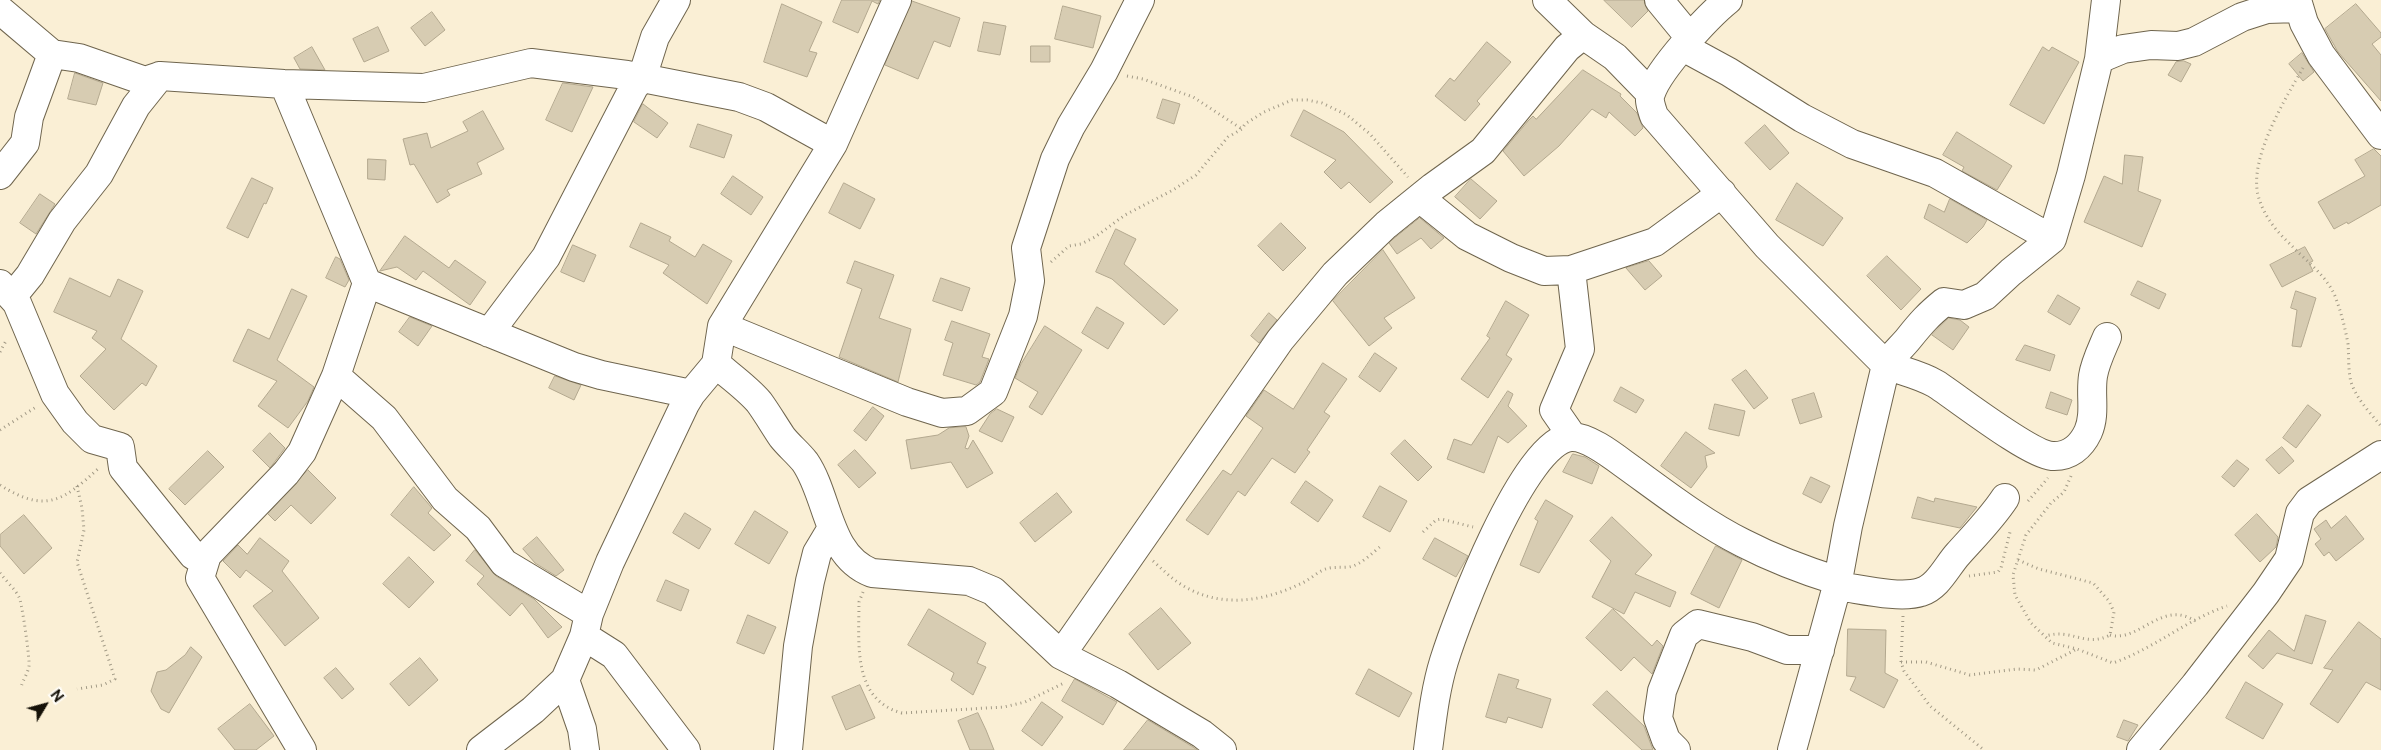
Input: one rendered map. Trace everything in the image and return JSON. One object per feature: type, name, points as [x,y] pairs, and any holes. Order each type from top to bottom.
[{"type":"street","points":[[489,333],[546,257],[634,87],[642,78],[655,37],[676,0]]},
{"type":"street","points":[[481,750],[533,710],[565,680],[610,562],[691,394],[716,364],[722,326],[833,144],[897,0]]},
{"type":"street","points":[[722,326],[908,402],[942,413],[967,411],[993,392],[1023,316],[1030,281],[1026,248],[1055,159],[1071,126],[1104,71],[1140,0]]},
{"type":"street","points":[[1547,0],[1583,35],[1615,58],[1650,93]]},
{"type":"street","points":[[1659,0],[1687,43],[1802,118],[1852,144],[1935,173],[2052,239]]},
{"type":"street","points":[[1728,0],[1711,14],[1668,63],[1650,93],[1650,104],[1654,116],[1767,246],[1886,365],[1934,383],[1995,425],[2034,448],[2051,456],[2068,455],[2079,446],[2093,418],[2093,376],[2107,336]]},
{"type":"street","points":[[1792,750],[1838,584],[1848,526],[1886,365],[1893,353],[1907,340],[1923,319],[1944,302],[1964,305],[1985,296],[2052,239],[2072,175],[2100,59],[2099,4]]},
{"type":"street","points":[[2100,59],[2123,49],[2151,45],[2178,46],[2194,42],[2242,17],[2267,9],[2298,4],[2316,46],[2378,120]]},
{"type":"street","points":[[0,10],[52,54],[79,58],[145,81],[160,76],[284,84],[424,88],[531,63],[642,78],[739,97],[766,107],[833,144]]},
{"type":"street","points":[[1061,655],[1280,340],[1308,304],[1335,274],[1386,225],[1421,199],[1433,187],[1483,151],[1567,48],[1583,35]]},
{"type":"street","points":[[0,175],[25,143],[29,117],[52,54]]},
{"type":"street","points":[[160,76],[136,106],[99,174],[62,222],[30,274],[6,290],[29,330],[55,394],[75,422],[92,439],[120,447],[123,468],[193,555],[204,562]]},
{"type":"street","points":[[284,84],[367,283],[336,376],[302,452],[286,473],[207,555],[200,578],[247,653],[302,750]]},
{"type":"street","points":[[1421,199],[1467,236],[1511,258],[1544,271],[1571,270],[1655,242],[1722,192]]},
{"type":"street","points":[[1571,270],[1580,349],[1554,410],[1572,436],[1596,445],[1686,509],[1742,543],[1838,584],[1905,594],[1922,592],[1932,586],[1957,555],[1986,524],[2005,498]]},
{"type":"street","points":[[367,283],[574,367],[601,375],[691,394]]},
{"type":"street","points":[[716,364],[758,401],[783,438],[805,462],[815,480],[832,528],[852,560],[860,568],[870,572],[969,581],[982,585],[993,591],[1061,655],[1090,668],[1202,734],[1222,750]]},
{"type":"street","points":[[336,376],[384,418],[445,499],[478,528],[504,563],[586,625],[614,655],[686,750]]},
{"type":"street","points":[[1428,750],[1437,686],[1444,660],[1495,531],[1526,477],[1550,447],[1560,440],[1572,436]]},
{"type":"street","points":[[2140,750],[2195,685],[2266,594],[2289,558],[2300,513],[2309,501],[2381,455]]},
{"type":"street","points":[[788,750],[798,646],[810,581],[817,553],[832,528]]},
{"type":"street","points":[[1676,750],[1666,740],[1658,718],[1662,692],[1684,634],[1698,624],[1752,637],[1787,650],[1820,650]]},
{"type":"street","points":[[565,680],[582,728],[585,750]]},
{"type":"path","points":[[2316,46],[2293,86],[2262,152],[2256,180],[2258,194],[2266,216],[2290,244],[2312,265],[2332,290],[2342,316],[2351,382],[2365,408],[2381,426]]},
{"type":"path","points":[[1104,71],[1143,79],[1193,97],[1242,129]]},
{"type":"path","points":[[1030,281],[1069,246],[1081,244],[1094,237],[1125,215],[1173,190],[1196,175],[1228,137],[1242,129],[1245,124],[1279,104],[1299,100],[1322,103],[1347,115],[1370,134],[1408,177],[1421,199]]},
{"type":"path","points":[[0,430],[55,394]]},
{"type":"path","points":[[1,487],[28,500],[42,503],[62,496],[77,486],[120,447]]},
{"type":"path","points":[[2068,455],[2072,469],[2070,481],[2064,492],[2051,503],[2026,535],[2013,575],[2015,595],[2031,623],[2052,642],[2114,663],[2154,646],[2194,621],[2233,604]]},
{"type":"path","points":[[77,486],[84,530],[77,562],[115,679],[103,685],[77,689]]},
{"type":"path","points":[[1423,532],[1436,520],[1441,519],[1470,527],[1479,527],[1503,516]]},
{"type":"path","points":[[1136,549],[1176,581],[1195,591],[1216,598],[1240,601],[1261,599],[1281,592],[1302,584],[1324,570],[1339,566],[1350,567],[1381,546]]},
{"type":"path","points":[[2018,560],[2039,569],[2093,584],[2109,601],[2114,612],[2110,635]]},
{"type":"path","points":[[870,572],[859,602],[861,668],[865,682],[879,703],[888,709],[902,713],[1004,707],[1025,702],[1090,668]]},
{"type":"path","points":[[0,573],[18,595],[23,605],[24,628],[30,658],[29,667],[21,688]]},
{"type":"path","points":[[1905,594],[1901,662],[1915,688],[1930,706],[1984,750]]},
{"type":"path","points":[[2046,636],[2055,634],[2074,636],[2092,641],[2110,635],[2115,636],[2128,633],[2168,614],[2189,617],[2194,621]]},
{"type":"path","points":[[1901,662],[1926,662],[1970,675],[2017,669],[2036,670],[2077,649]]},
{"type":"building","points":[[842,0],[880,0],[878,4],[872,1],[858,33],[833,22]]},
{"type":"building","points":[[1604,0],[1644,0],[1648,11],[1632,27]]},
{"type":"building","points":[[912,1],[960,18],[950,47],[934,41],[918,79],[885,65]]},
{"type":"building","points":[[782,4],[822,22],[809,51],[817,53],[807,77],[764,62]]},
{"type":"building","points":[[2356,4],[2381,33],[2381,37],[2372,44],[2381,55],[2381,101],[2338,52],[2325,29]]},
{"type":"building","points":[[1063,6],[1101,16],[1093,48],[1055,39]]},
{"type":"building","points":[[432,12],[445,30],[425,46],[411,28]]},
{"type":"building","points":[[984,22],[1006,26],[1000,55],[978,51]]},
{"type":"building","points":[[378,27],[389,51],[364,62],[353,39]]},
{"type":"building","points":[[1487,42],[1511,62],[1477,101],[1480,104],[1465,121],[1435,96],[1450,78],[1454,81]]},
{"type":"building","points":[[1031,46],[1050,46],[1050,62],[1031,62]]},
{"type":"building","points":[[312,47],[325,70],[300,69],[294,58]]},
{"type":"building","points":[[2043,47],[2049,51],[2052,47],[2079,62],[2044,124],[2010,105]]},
{"type":"building","points":[[2302,53],[2314,72],[2303,81],[2289,64]]},
{"type":"building","points":[[2184,61],[2191,64],[2181,82],[2168,75],[2176,62]]},
{"type":"building","points":[[1583,70],[1621,94],[1620,96],[1637,113],[1643,128],[1635,136],[1609,112],[1606,118],[1592,109],[1559,146],[1524,176],[1503,151],[1528,121],[1533,116],[1536,119]]},
{"type":"building","points":[[75,73],[103,83],[96,105],[68,99]]},
{"type":"building","points":[[563,83],[593,87],[572,132],[546,120]]},
{"type":"building","points":[[1163,99],[1180,104],[1174,124],[1157,118]]},
{"type":"building","points":[[643,104],[668,123],[657,138],[634,122]]},
{"type":"building","points":[[1304,110],[1344,132],[1393,182],[1370,203],[1349,182],[1341,189],[1324,172],[1336,160],[1291,136]]},
{"type":"building","points":[[483,111],[504,149],[477,163],[482,174],[447,190],[450,195],[437,203],[414,164],[410,165],[403,139],[427,133],[431,148],[468,131],[463,122]]},
{"type":"building","points":[[698,124],[732,135],[724,158],[690,147]]},
{"type":"building","points":[[1765,125],[1789,153],[1770,170],[1745,143]]},
{"type":"building","points":[[1957,132],[2012,166],[1997,190],[1962,171],[1964,167],[1943,155]]},
{"type":"building","points":[[2374,149],[2381,156],[2381,205],[2348,224],[2347,222],[2334,229],[2318,202],[2365,176],[2355,160]]},
{"type":"building","points":[[2125,155],[2143,157],[2138,191],[2161,200],[2142,247],[2084,222],[2104,176],[2122,184]]},
{"type":"building","points":[[368,159],[386,160],[385,180],[368,179]]},
{"type":"building","points":[[733,176],[763,197],[751,215],[721,194]]},
{"type":"building","points":[[252,178],[273,188],[248,238],[227,228]]},
{"type":"building","points":[[1471,179],[1497,201],[1480,219],[1455,197]]},
{"type":"building","points":[[844,183],[875,199],[860,229],[829,213]]},
{"type":"building","points":[[1797,183],[1843,218],[1823,246],[1776,220]]},
{"type":"building","points":[[40,194],[55,204],[36,234],[20,223]]},
{"type":"building","points":[[1950,199],[1987,220],[1983,227],[1967,243],[1924,218],[1929,204],[1944,212]]},
{"type":"building","points":[[1420,218],[1444,238],[1431,249],[1421,238],[1397,254],[1389,243]]},
{"type":"building","points":[[641,223],[671,237],[669,241],[695,257],[703,244],[732,261],[707,304],[663,273],[669,265],[630,247]]},
{"type":"building","points":[[1281,223],[1306,248],[1283,271],[1258,246]]},
{"type":"building","points":[[1116,229],[1136,239],[1124,264],[1178,310],[1164,325],[1112,279],[1096,272]]},
{"type":"building","points":[[405,236],[449,268],[455,260],[486,282],[470,305],[423,271],[416,280],[397,267],[380,271]]},
{"type":"building","points":[[573,245],[596,255],[584,282],[561,272]]},
{"type":"building","points":[[2305,247],[2313,261],[2309,263],[2313,271],[2282,287],[2270,265]]},
{"type":"building","points":[[1383,250],[1415,298],[1384,318],[1392,328],[1369,346],[1333,301]]},
{"type":"building","points":[[1887,256],[1921,289],[1901,310],[1867,276]]},
{"type":"building","points":[[336,257],[340,259],[349,280],[345,287],[326,278]]},
{"type":"building","points":[[855,261],[894,275],[879,318],[911,329],[898,382],[839,357],[862,289],[847,283]]},
{"type":"building","points":[[1649,261],[1662,276],[1645,290],[1626,268]]},
{"type":"building","points":[[70,278],[110,297],[118,279],[143,291],[121,339],[157,366],[146,386],[142,383],[114,410],[80,376],[106,349],[92,338],[97,331],[54,312]]},
{"type":"building","points":[[941,278],[970,288],[962,311],[933,301]]},
{"type":"building","points":[[2138,281],[2166,294],[2159,309],[2131,295]]},
{"type":"building","points":[[292,289],[307,296],[277,360],[314,387],[308,401],[288,428],[258,406],[277,381],[233,361],[248,329],[269,339]]},
{"type":"building","points":[[2296,291],[2316,298],[2301,347],[2292,346],[2297,310],[2291,308]]},
{"type":"building","points":[[2058,295],[2080,308],[2070,325],[2048,312]]},
{"type":"building","points":[[1506,301],[1529,315],[1506,355],[1512,359],[1488,398],[1461,379],[1490,338],[1487,336]]},
{"type":"building","points":[[1097,307],[1124,323],[1108,349],[1082,333]]},
{"type":"building","points":[[1269,313],[1277,320],[1259,343],[1251,336]]},
{"type":"building","points":[[410,317],[432,326],[418,346],[399,332]]},
{"type":"building","points":[[1949,318],[1960,320],[1969,327],[1953,350],[1932,335]]},
{"type":"building","points":[[952,321],[990,334],[982,357],[989,359],[980,382],[976,385],[943,375],[953,343],[945,340]]},
{"type":"building","points":[[1045,326],[1082,350],[1042,415],[1029,407],[1038,392],[1015,378],[1021,364]]},
{"type":"building","points":[[2025,345],[2055,355],[2050,371],[2016,360]]},
{"type":"building","points":[[1375,353],[1397,368],[1380,392],[1359,377]]},
{"type":"building","points":[[1323,363],[1347,379],[1324,412],[1330,416],[1307,450],[1310,452],[1295,473],[1272,458],[1245,496],[1238,491],[1208,535],[1186,520],[1223,470],[1231,475],[1263,428],[1246,416],[1264,390],[1293,409]]},
{"type":"building","points":[[1746,370],[1768,398],[1754,409],[1732,380]]},
{"type":"building","points":[[555,376],[581,385],[574,400],[549,388]]},
{"type":"building","points":[[1621,387],[1644,400],[1636,413],[1614,401]]},
{"type":"building","points":[[1508,391],[1513,394],[1508,406],[1527,426],[1508,443],[1498,436],[1484,473],[1447,459],[1454,439],[1471,445]]},
{"type":"building","points":[[2051,392],[2072,400],[2067,415],[2046,408]]},
{"type":"building","points":[[1814,393],[1822,417],[1800,424],[1792,400]]},
{"type":"building","points":[[1715,404],[1745,411],[1739,436],[1709,429]]},
{"type":"building","points":[[2308,405],[2321,415],[2296,448],[2283,438]]},
{"type":"building","points":[[873,407],[884,416],[866,441],[854,431]]},
{"type":"building","points":[[997,409],[1014,417],[1002,442],[979,431],[990,414]]},
{"type":"building","points":[[966,427],[969,436],[965,448],[968,449],[973,440],[993,473],[967,488],[951,462],[911,469],[906,440],[938,435],[949,428]]},
{"type":"building","points":[[1686,432],[1715,453],[1705,456],[1707,467],[1691,488],[1661,466]]},
{"type":"building","points":[[270,433],[285,448],[270,468],[253,451]]},
{"type":"building","points":[[1405,440],[1432,467],[1418,481],[1391,454]]},
{"type":"building","points":[[2282,447],[2294,461],[2279,474],[2266,460]]},
{"type":"building","points":[[855,450],[876,473],[859,488],[838,465]]},
{"type":"building","points":[[208,451],[224,467],[185,505],[169,489]]},
{"type":"building","points":[[1573,454],[1585,457],[1599,466],[1592,484],[1563,472]]},
{"type":"building","points":[[2237,460],[2249,469],[2234,487],[2222,477]]},
{"type":"building","points":[[308,470],[336,498],[311,524],[291,505],[275,521],[268,514]]},
{"type":"building","points":[[1811,477],[1830,486],[1821,503],[1803,494]]},
{"type":"building","points":[[1306,481],[1333,500],[1318,522],[1291,503]]},
{"type":"building","points":[[1380,486],[1407,501],[1390,532],[1363,517]]},
{"type":"building","points":[[414,487],[432,508],[428,513],[451,535],[434,551],[391,515]]},
{"type":"building","points":[[1057,493],[1072,512],[1035,542],[1020,523]]},
{"type":"building","points":[[1918,497],[1934,502],[1935,498],[1977,507],[1960,528],[1912,518]]},
{"type":"building","points":[[1546,500],[1573,516],[1539,573],[1520,565],[1538,521],[1535,519]]},
{"type":"building","points":[[755,511],[788,532],[769,564],[735,544]]},
{"type":"building","points":[[685,513],[711,529],[699,549],[673,533]]},
{"type":"building","points":[[2257,514],[2278,537],[2276,547],[2260,562],[2235,535]]},
{"type":"building","points":[[24,515],[52,548],[24,574],[0,546],[0,535]]},
{"type":"building","points":[[2346,516],[2364,539],[2336,561],[2329,552],[2324,556],[2315,544],[2321,539],[2314,529],[2326,520],[2331,528]]},
{"type":"building","points":[[1612,517],[1652,555],[1635,574],[1676,592],[1670,607],[1635,592],[1624,614],[1592,597],[1611,561],[1590,541]]},
{"type":"building","points":[[537,537],[564,570],[556,576],[535,563],[523,549]]},
{"type":"building","points":[[260,538],[289,561],[282,571],[319,618],[285,646],[253,606],[273,591],[246,570],[240,578],[223,561],[238,545],[247,554]]},
{"type":"building","points":[[1435,538],[1468,556],[1456,577],[1423,559]]},
{"type":"building","points":[[1716,546],[1742,560],[1719,608],[1691,594]]},
{"type":"building","points":[[475,550],[496,576],[534,599],[562,627],[548,638],[522,603],[510,616],[477,584],[484,576],[466,561]]},
{"type":"building","points":[[409,557],[434,582],[409,608],[383,584]]},
{"type":"building","points":[[666,580],[689,590],[681,611],[657,601]]},
{"type":"building","points":[[1161,608],[1191,643],[1158,670],[1129,634]]},
{"type":"building","points":[[929,609],[986,643],[977,663],[986,667],[973,695],[951,680],[954,673],[908,645]]},
{"type":"building","points":[[1613,609],[1652,646],[1657,640],[1663,646],[1652,674],[1634,657],[1621,671],[1586,638]]},
{"type":"building","points":[[748,615],[776,627],[764,654],[737,643]]},
{"type":"building","points":[[2306,615],[2326,621],[2312,664],[2277,653],[2263,669],[2248,656],[2269,630],[2294,651]]},
{"type":"building","points":[[2359,622],[2381,639],[2381,690],[2366,682],[2338,723],[2310,704],[2333,670],[2324,668]]},
{"type":"building","points":[[1848,629],[1886,630],[1885,673],[1898,680],[1884,708],[1850,690],[1856,677],[1847,676]]},
{"type":"building","points":[[191,647],[202,657],[169,713],[161,709],[151,691],[157,672],[166,670],[185,655]]},
{"type":"building","points":[[420,658],[438,680],[409,706],[390,684]]},
{"type":"building","points":[[336,668],[354,689],[342,699],[324,678]]},
{"type":"building","points":[[1369,669],[1412,693],[1399,717],[1356,694]]},
{"type":"building","points":[[1499,674],[1519,680],[1516,688],[1551,699],[1542,728],[1508,717],[1506,723],[1486,717]]},
{"type":"building","points":[[1075,679],[1117,702],[1103,725],[1062,701]]},
{"type":"building","points":[[2246,682],[2283,704],[2263,739],[2226,718]]},
{"type":"building","points":[[860,685],[875,718],[846,730],[832,697]]},
{"type":"building","points":[[1607,691],[1644,726],[1653,750],[1642,750],[1593,705]]},
{"type":"building","points":[[1042,702],[1063,717],[1042,746],[1022,731]]},
{"type":"building","points":[[250,704],[274,736],[256,750],[235,750],[218,729]]},
{"type":"building","points":[[978,713],[994,750],[970,750],[958,721]]},
{"type":"building","points":[[1148,720],[1193,747],[1197,750],[1124,750]]},
{"type":"building","points":[[2124,720],[2138,725],[2128,741],[2117,737]]}]
